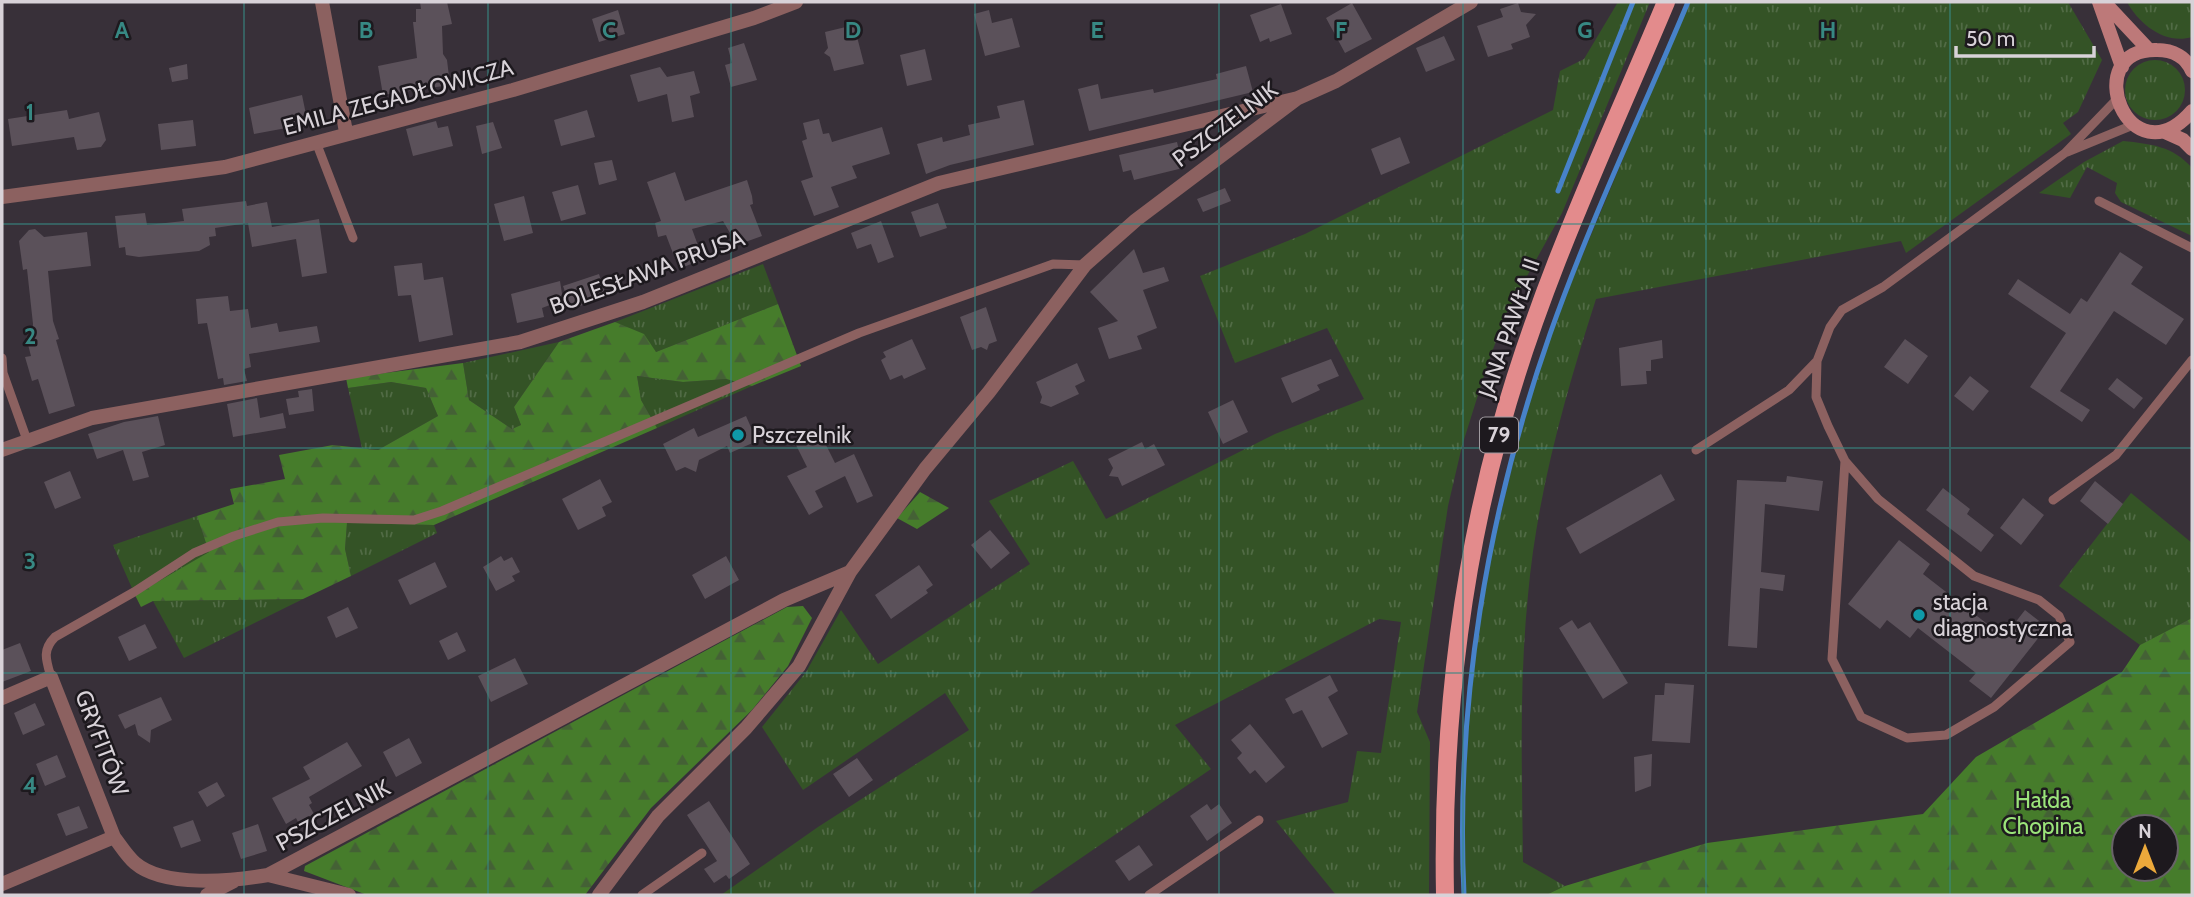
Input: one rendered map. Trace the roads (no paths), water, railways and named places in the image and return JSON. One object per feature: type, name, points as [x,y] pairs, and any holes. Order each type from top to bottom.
[{"type":"main road","name":"JANA PAWŁA II","points":[[1445,895],[1445,776],[1449,712],[1463,596],[1480,509],[1500,429],[1538,312],[1666,2]]},
{"type":"street","points":[[322,2],[346,132]]},
{"type":"street","name":"EMILA ZEGADŁOWICZA","points":[[2,197],[198,172],[513,90],[754,18],[796,2]]},
{"type":"street","name":"PSZCZELNIK","points":[[114,837],[135,863],[151,873],[180,878],[235,880],[268,875],[784,600],[850,572],[925,469],[989,392],[1085,265],[1136,220],[1298,98],[1336,81],[1471,2]]},
{"type":"street","points":[[2102,2],[2148,49]]},
{"type":"street","points":[[2102,2],[2122,67]]},
{"type":"street","points":[[2192,71],[2186,53],[2148,49],[2133,55],[2122,67],[2115,83],[2116,100],[2122,114],[2133,125],[2147,131],[2163,131],[2180,124],[2192,111]]},
{"type":"street","name":"BOLESŁAWA PRUSA","points":[[2,450],[92,418],[520,342],[643,302],[939,183],[1298,98]]},
{"type":"street","points":[[2163,131],[2183,140],[2192,149]]},
{"type":"street","points":[[599,895],[658,816],[746,729],[799,666],[850,572]]},
{"type":"street","name":"GRYFITÓW","points":[[2,698],[51,677],[114,837]]},
{"type":"street","points":[[2,884],[114,837]]},
{"type":"street","points":[[268,875],[349,895]]},
{"type":"street","points":[[207,895],[235,880]]},
{"type":"lane","points":[[1845,461],[1832,659],[1861,717],[1907,738],[1946,735],[1994,707],[2070,642],[2059,616],[2039,600],[1974,576],[1878,499],[1845,461],[1816,397],[1817,361],[1830,327],[1842,310],[1883,287],[2066,153],[2116,100]]},
{"type":"lane","points":[[2066,153],[2133,125]]},
{"type":"lane","points":[[316,142],[353,238]]},
{"type":"lane","points":[[2099,201],[2192,248]]},
{"type":"lane","points":[[51,677],[45,656],[47,645],[55,637],[134,592],[194,552],[234,536],[278,522],[323,517],[414,520],[442,511],[859,333],[1053,264],[1085,265]]},
{"type":"lane","points":[[2,358],[3,373],[27,440]]},
{"type":"lane","points":[[2053,500],[2116,455],[2192,360]]},
{"type":"lane","points":[[1696,450],[1789,390],[1817,361]]},
{"type":"lane","points":[[2182,372],[2192,378]]},
{"type":"lane","points":[[1149,895],[1259,820]]},
{"type":"lane","points":[[642,895],[702,853]]},
{"type":"waterway","points":[[1558,191],[1633,2]]},
{"type":"waterway","points":[[1464,895],[1465,753],[1471,682],[1480,611],[1509,471],[1528,402],[1566,292],[1599,208],[1688,2]]},
{"type":"place","name":"Pszczelnik","points":[[738,435]]},
{"type":"place","name":"stacja diagnostyczna","points":[[1919,615]]},
{"type":"park label","name":"Hałda Chopina","points":[[2043,813]]}]
